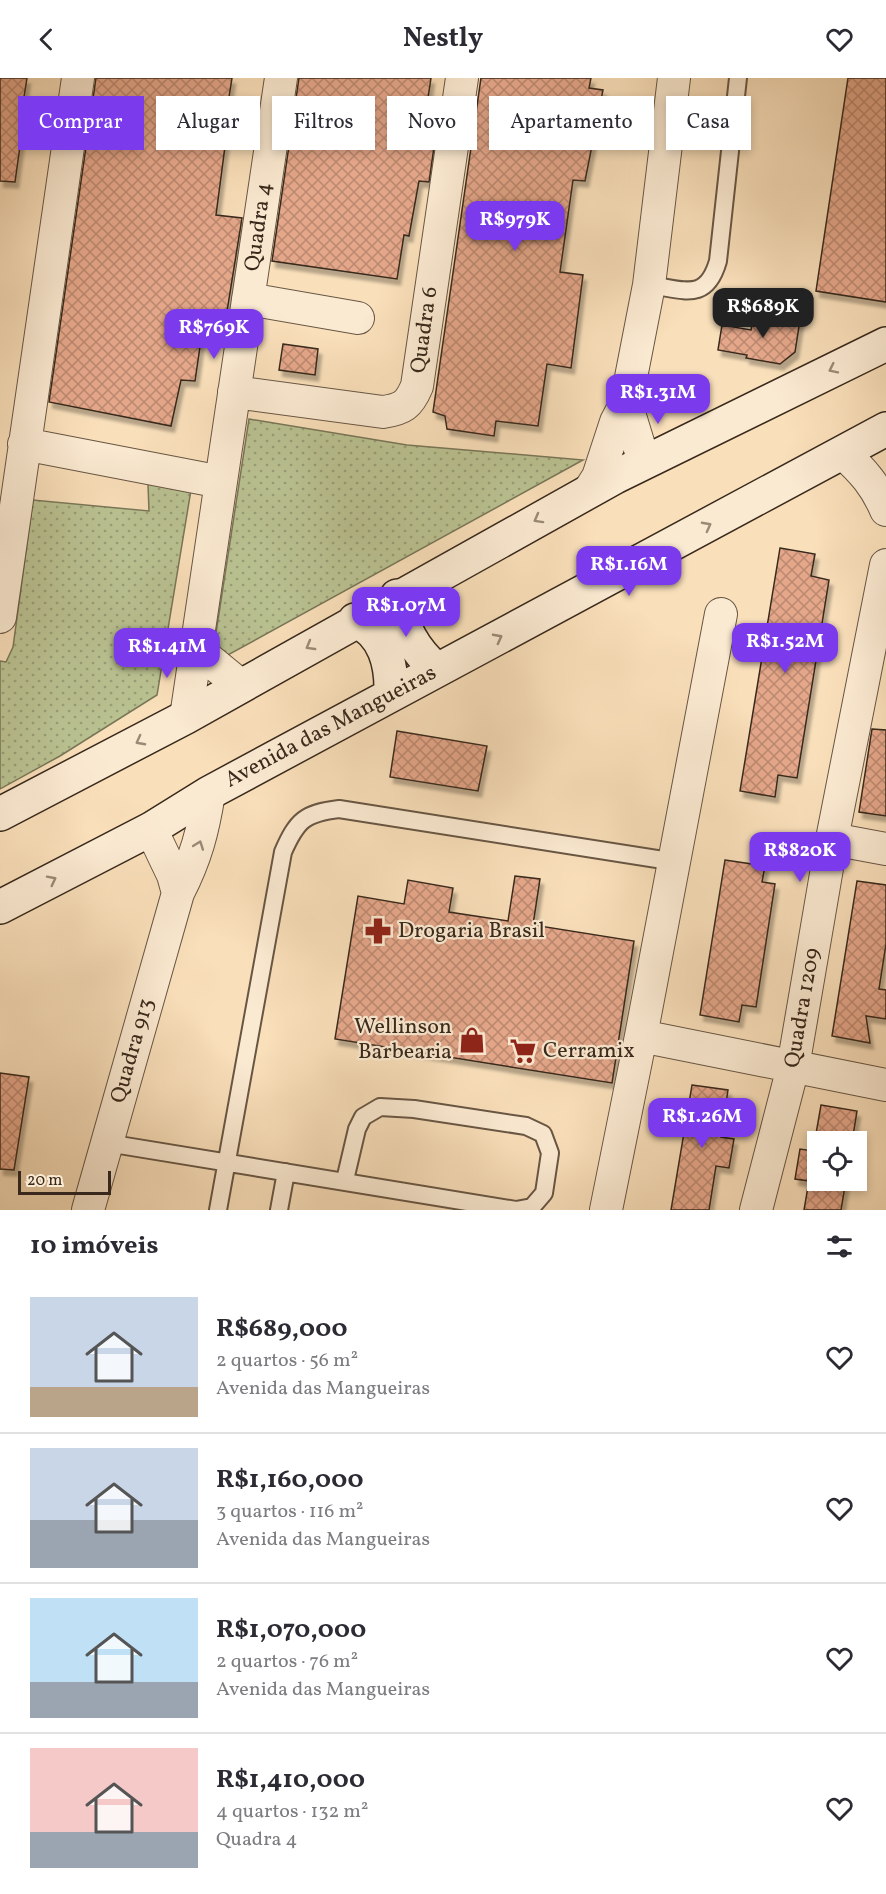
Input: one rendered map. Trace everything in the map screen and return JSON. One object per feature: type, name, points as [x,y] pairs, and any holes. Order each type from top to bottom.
[{"type":"main road","points":[[0,814],[186,717],[397,596],[589,491],[886,344]]},
{"type":"main road","name":"Avenida das Mangueiras","points":[[0,907],[151,829],[208,793],[886,429]]},
{"type":"main road","points":[[397,596],[406,631],[421,656],[437,670]]},
{"type":"main road","points":[[355,620],[371,628],[384,652],[392,674],[391,695]]},
{"type":"street","points":[[0,617],[78,78]]},
{"type":"street","name":"Quadra 4","points":[[186,717],[281,78]]},
{"type":"street","name":"Quadra 6","points":[[234,392],[383,412],[403,409],[410,403],[417,386],[462,78]]},
{"type":"street","points":[[589,491],[598,477],[616,422],[626,403],[648,285],[674,78]]},
{"type":"street","points":[[248,299],[358,318]]},
{"type":"street","points":[[626,403],[644,462]]},
{"type":"street","points":[[24,444],[221,482]]},
{"type":"street","points":[[843,453],[878,490],[886,510]]},
{"type":"street","name":"Quadra 1209","points":[[756,1210],[793,1067],[832,839],[886,565]]},
{"type":"street","points":[[606,1210],[676,862],[721,614]]},
{"type":"street","points":[[197,650],[241,686]]},
{"type":"street","name":"Quadra 913","points":[[88,1210],[178,893],[191,868],[202,835],[208,793]]},
{"type":"street","points":[[151,829],[168,864],[178,893]]},
{"type":"street","points":[[832,839],[886,849]]},
{"type":"street","points":[[641,1036],[886,1085]]},
{"type":"lane","points":[[648,285],[698,290],[706,286],[713,278],[718,261],[738,78]]},
{"type":"lane","points":[[218,1210],[283,852],[292,831],[312,812],[339,809],[676,862]]},
{"type":"lane","points":[[107,1143],[345,1180],[516,1210],[532,1207],[544,1193],[550,1153],[543,1134],[526,1126],[414,1109],[380,1107],[363,1117],[357,1129],[345,1180]]},
{"type":"lane","points":[[279,1210],[286,1172]]},
{"type":"green space","points":[[249,419],[407,445],[583,460],[228,655],[214,646]]},
{"type":"green space","points":[[148,484],[191,490],[157,695],[60,756],[0,789],[0,661],[6,662],[13,647],[33,500],[149,511]]},
{"type":"building","points":[[0,78],[27,78],[24,96],[18,96],[19,150],[15,182],[0,181]]},
{"type":"building","points":[[96,78],[232,78],[229,96],[156,96],[156,150],[225,150],[216,215],[242,218],[224,330],[203,326],[195,381],[181,380],[171,426],[49,402],[86,150],[144,150],[144,96],[93,96]]},
{"type":"building","points":[[299,78],[431,78],[428,96],[387,96],[387,150],[434,150],[429,182],[419,181],[409,236],[404,235],[397,279],[272,261],[288,150],[375,150],[375,96],[296,96]]},
{"type":"building","points":[[481,78],[591,78],[589,88],[603,90],[602,96],[489,96],[489,150],[591,150],[585,181],[573,180],[560,272],[583,275],[571,368],[547,364],[538,426],[496,421],[494,436],[447,429],[445,416],[433,412],[471,150],[477,150],[477,106]]},
{"type":"building","points":[[848,78],[886,78],[886,302],[816,291]]},
{"type":"building","points":[[754,312],[800,320],[795,352],[780,364],[718,350],[722,325],[751,330]]},
{"type":"building","points":[[283,344],[318,349],[315,375],[279,370]]},
{"type":"building","points":[[780,548],[815,554],[811,576],[829,580],[797,778],[778,775],[775,797],[740,791]]},
{"type":"building","points":[[872,729],[886,730],[886,816],[859,812]]},
{"type":"building","points":[[397,731],[487,746],[478,791],[390,777]]},
{"type":"building","points":[[725,860],[765,866],[762,882],[775,884],[756,1007],[742,1005],[739,1022],[700,1015]]},
{"type":"building","points":[[515,876],[540,879],[533,925],[634,941],[612,1083],[335,1039],[358,896],[404,904],[408,880],[453,888],[449,912],[508,921]]},
{"type":"building","points":[[857,881],[886,885],[886,944],[879,989],[886,990],[886,1019],[866,1016],[870,1043],[832,1036]]},
{"type":"building","points":[[0,1073],[29,1077],[14,1170],[0,1169]]},
{"type":"building","points":[[692,1085],[728,1090],[721,1137],[734,1139],[729,1168],[716,1166],[709,1210],[671,1210]]},
{"type":"building","points":[[821,1105],[857,1111],[854,1131],[816,1131]]},
{"type":"building","points":[[800,1149],[807,1150],[807,1181],[795,1179]]},
{"type":"building","points":[[807,1191],[844,1191],[841,1210],[804,1210]]},
{"type":"place","name":"Drogaria Brasil","points":[[378,931]]},
{"type":"place","name":"Wellinson Barbearia","points":[[472,1040]]},
{"type":"place","name":"Cerramix","points":[[523,1051]]}]
